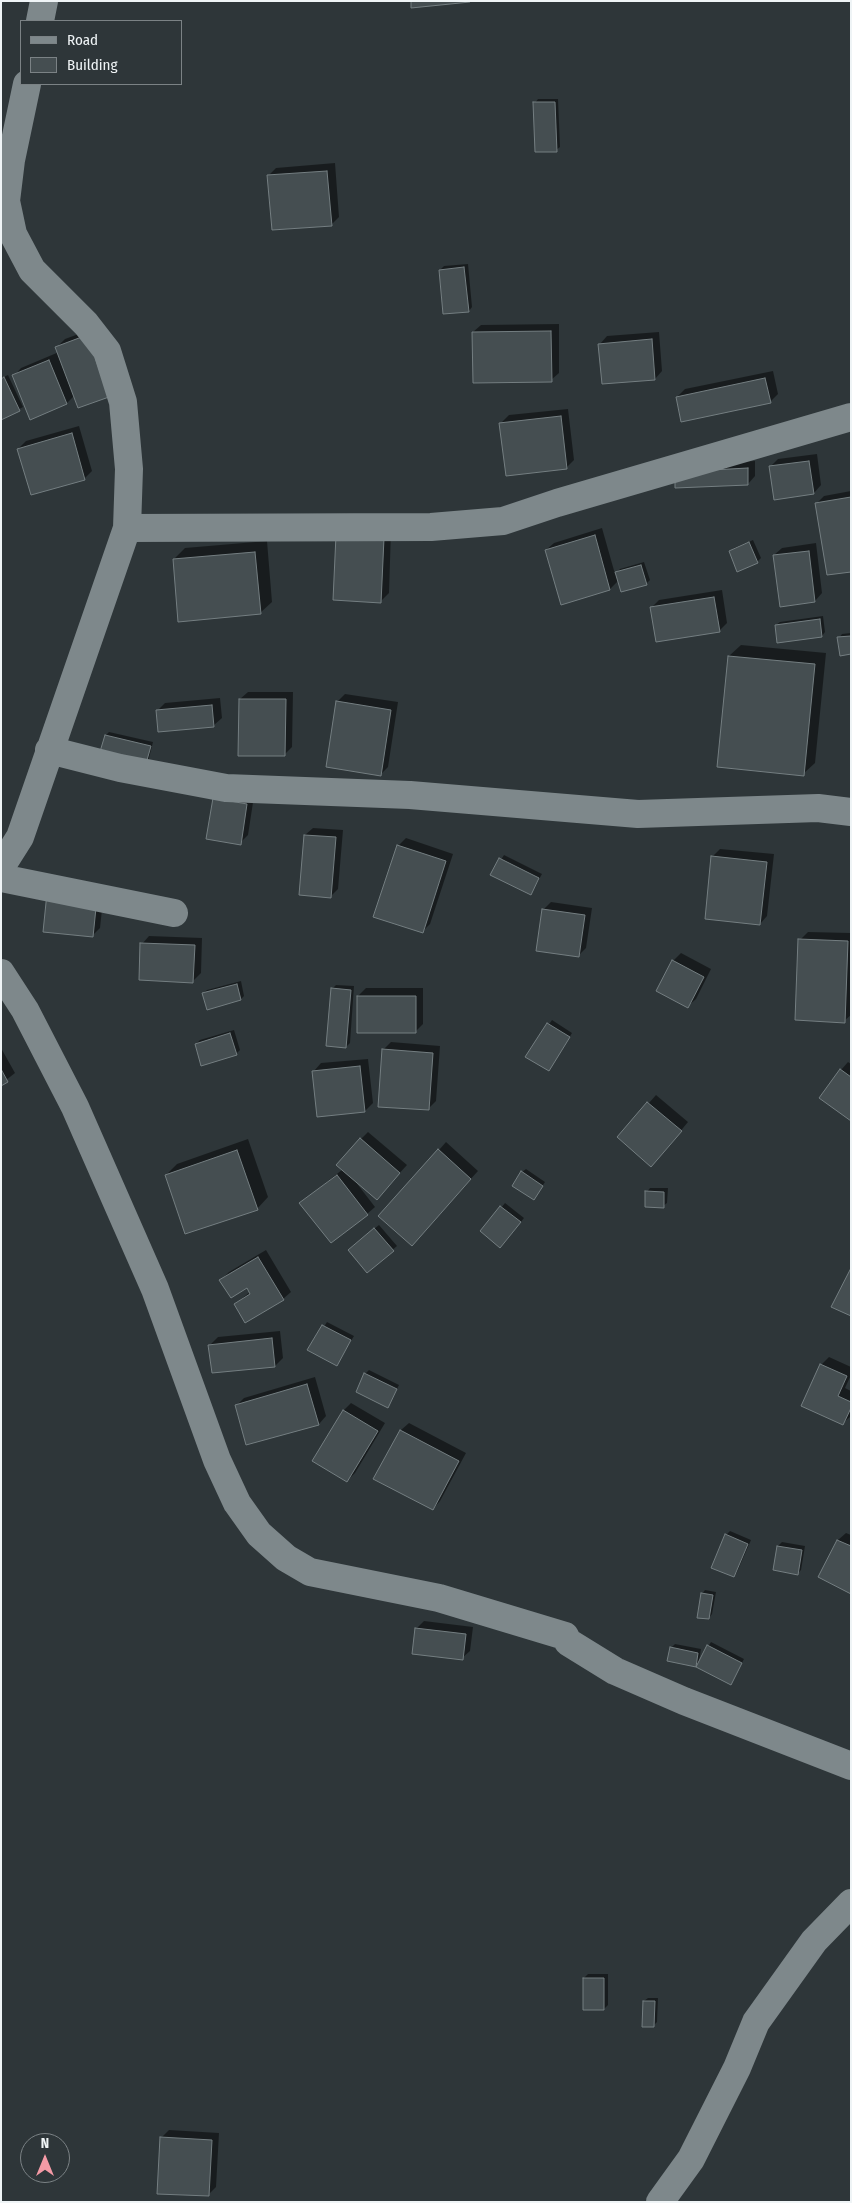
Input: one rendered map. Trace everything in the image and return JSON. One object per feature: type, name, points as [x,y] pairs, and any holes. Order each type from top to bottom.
[{"type":"street","points":[[40,20],[44,1]]},
{"type":"street","points":[[1,866],[20,838],[127,528],[129,469],[123,402],[107,351],[86,324],[32,270],[7,235],[6,202],[11,160],[27,85]]},
{"type":"street","points":[[127,528],[431,527],[503,521],[557,503],[851,417]]},
{"type":"street","points":[[49,750],[120,768],[226,788],[410,795],[638,814],[818,808],[851,812]]},
{"type":"street","points":[[1,878],[174,913]]},
{"type":"street","points":[[1,973],[24,1010],[75,1106],[155,1289],[216,1460],[236,1503],[259,1534],[286,1558],[310,1572],[439,1598],[565,1636],[568,1642],[615,1671],[684,1702],[851,1766]]},
{"type":"street","points":[[660,2202],[691,2159],[737,2068],[756,2022],[814,1941],[851,1903]]},
{"type":"building","points":[[411,1],[470,1],[470,2],[411,8]]},
{"type":"building","points":[[533,102],[555,102],[557,152],[535,152]]},
{"type":"building","points":[[327,171],[332,226],[272,230],[267,175]]},
{"type":"building","points":[[464,267],[469,312],[443,314],[439,270]]},
{"type":"building","points":[[551,331],[552,382],[473,383],[472,332]]},
{"type":"building","points":[[87,335],[109,397],[78,408],[55,347]]},
{"type":"building","points":[[652,339],[655,380],[602,384],[598,344]]},
{"type":"building","points":[[49,360],[67,404],[30,420],[12,375]]},
{"type":"building","points":[[4,377],[20,411],[1,420],[1,379]]},
{"type":"building","points":[[765,378],[771,403],[681,422],[676,397]]},
{"type":"building","points":[[561,416],[567,469],[506,476],[499,423]]},
{"type":"building","points":[[72,433],[85,480],[31,495],[17,449]]},
{"type":"building","points":[[809,461],[814,494],[774,500],[769,466]]},
{"type":"building","points":[[748,468],[748,485],[675,488],[675,472]]},
{"type":"building","points":[[851,497],[851,572],[827,575],[815,503]]},
{"type":"building","points":[[336,535],[384,538],[381,603],[333,600]]},
{"type":"building","points":[[595,535],[610,590],[561,605],[545,550]]},
{"type":"building","points":[[749,542],[758,563],[737,572],[729,551]]},
{"type":"building","points":[[809,551],[815,602],[780,607],[773,555]]},
{"type":"building","points":[[255,552],[261,614],[178,622],[173,559]]},
{"type":"building","points":[[641,565],[647,585],[621,592],[615,572]]},
{"type":"building","points":[[714,597],[720,632],[656,642],[650,607]]},
{"type":"building","points":[[820,619],[822,637],[777,643],[775,625]]},
{"type":"building","points":[[851,636],[851,654],[840,656],[837,637]]},
{"type":"building","points":[[728,656],[815,664],[804,776],[717,767]]},
{"type":"building","points":[[239,699],[286,699],[285,756],[238,756]]},
{"type":"building","points":[[336,701],[391,710],[381,776],[326,767]]},
{"type":"building","points":[[212,705],[214,727],[158,732],[156,710]]},
{"type":"building","points":[[105,735],[151,746],[145,767],[99,755]]},
{"type":"building","points":[[213,798],[247,804],[241,845],[206,839]]},
{"type":"building","points":[[304,835],[336,837],[331,898],[299,895]]},
{"type":"building","points":[[397,845],[446,861],[423,933],[373,917]]},
{"type":"building","points":[[711,856],[767,862],[760,925],[705,919]]},
{"type":"building","points":[[499,858],[539,878],[531,895],[490,875]]},
{"type":"building","points":[[47,893],[97,898],[93,937],[43,932]]},
{"type":"building","points":[[542,909],[585,915],[579,957],[536,951]]},
{"type":"building","points":[[798,939],[848,941],[845,1023],[795,1020]]},
{"type":"building","points":[[140,943],[195,945],[193,983],[139,980]]},
{"type":"building","points":[[672,960],[704,977],[688,1008],[656,991]]},
{"type":"building","points":[[237,984],[241,1000],[207,1010],[202,993]]},
{"type":"building","points":[[331,988],[351,990],[346,1048],[326,1046]]},
{"type":"building","points":[[357,996],[416,996],[416,1033],[357,1033]]},
{"type":"building","points":[[547,1023],[570,1037],[549,1071],[525,1057]]},
{"type":"building","points":[[230,1033],[237,1055],[201,1066],[195,1044]]},
{"type":"building","points":[[382,1049],[433,1053],[429,1110],[378,1107]]},
{"type":"building","points":[[360,1066],[365,1112],[317,1117],[312,1071]]},
{"type":"building","points":[[1,1069],[8,1082],[1,1086]]},
{"type":"building","points":[[840,1069],[851,1077],[851,1121],[819,1098]]},
{"type":"building","points":[[647,1102],[682,1131],[651,1167],[617,1137]]},
{"type":"building","points":[[360,1138],[400,1173],[377,1200],[336,1165]]},
{"type":"building","points":[[438,1149],[471,1179],[412,1246],[378,1216]]},
{"type":"building","points":[[237,1150],[258,1210],[185,1234],[165,1175]]},
{"type":"building","points":[[521,1171],[543,1186],[534,1200],[512,1186]]},
{"type":"building","points":[[337,1175],[368,1215],[331,1243],[299,1203]]},
{"type":"building","points":[[645,1191],[664,1192],[664,1208],[645,1207]]},
{"type":"building","points":[[500,1206],[521,1222],[500,1248],[480,1231]]},
{"type":"building","points":[[374,1228],[394,1251],[367,1273],[348,1250]]},
{"type":"building","points":[[258,1257],[284,1300],[245,1323],[234,1304],[250,1294],[247,1288],[231,1298],[219,1280]]},
{"type":"building","points":[[851,1268],[851,1316],[831,1307]]},
{"type":"building","points":[[322,1325],[351,1340],[337,1366],[307,1350]]},
{"type":"building","points":[[272,1338],[275,1367],[212,1373],[208,1345]]},
{"type":"building","points":[[820,1364],[847,1376],[838,1396],[851,1402],[851,1408],[843,1425],[801,1406]]},
{"type":"building","points":[[364,1373],[397,1389],[388,1408],[356,1392]]},
{"type":"building","points":[[307,1384],[319,1425],[246,1445],[235,1405]]},
{"type":"building","points":[[343,1410],[378,1431],[347,1482],[312,1461]]},
{"type":"building","points":[[400,1430],[459,1461],[433,1510],[373,1479]]},
{"type":"building","points":[[725,1534],[748,1544],[734,1577],[711,1568]]},
{"type":"building","points":[[837,1540],[851,1546],[851,1594],[818,1577]]},
{"type":"building","points":[[777,1546],[802,1550],[798,1575],[773,1570]]},
{"type":"building","points":[[701,1593],[713,1595],[709,1619],[697,1618]]},
{"type":"building","points":[[415,1628],[466,1634],[463,1660],[412,1654]]},
{"type":"building","points":[[707,1645],[742,1663],[731,1685],[696,1667]]},
{"type":"building","points":[[670,1647],[698,1653],[696,1667],[667,1661]]},
{"type":"building","points":[[583,1978],[604,1978],[604,2010],[583,2010]]},
{"type":"building","points":[[643,2001],[655,2001],[654,2027],[642,2027]]},
{"type":"building","points":[[160,2137],[212,2140],[209,2196],[157,2194]]}]
